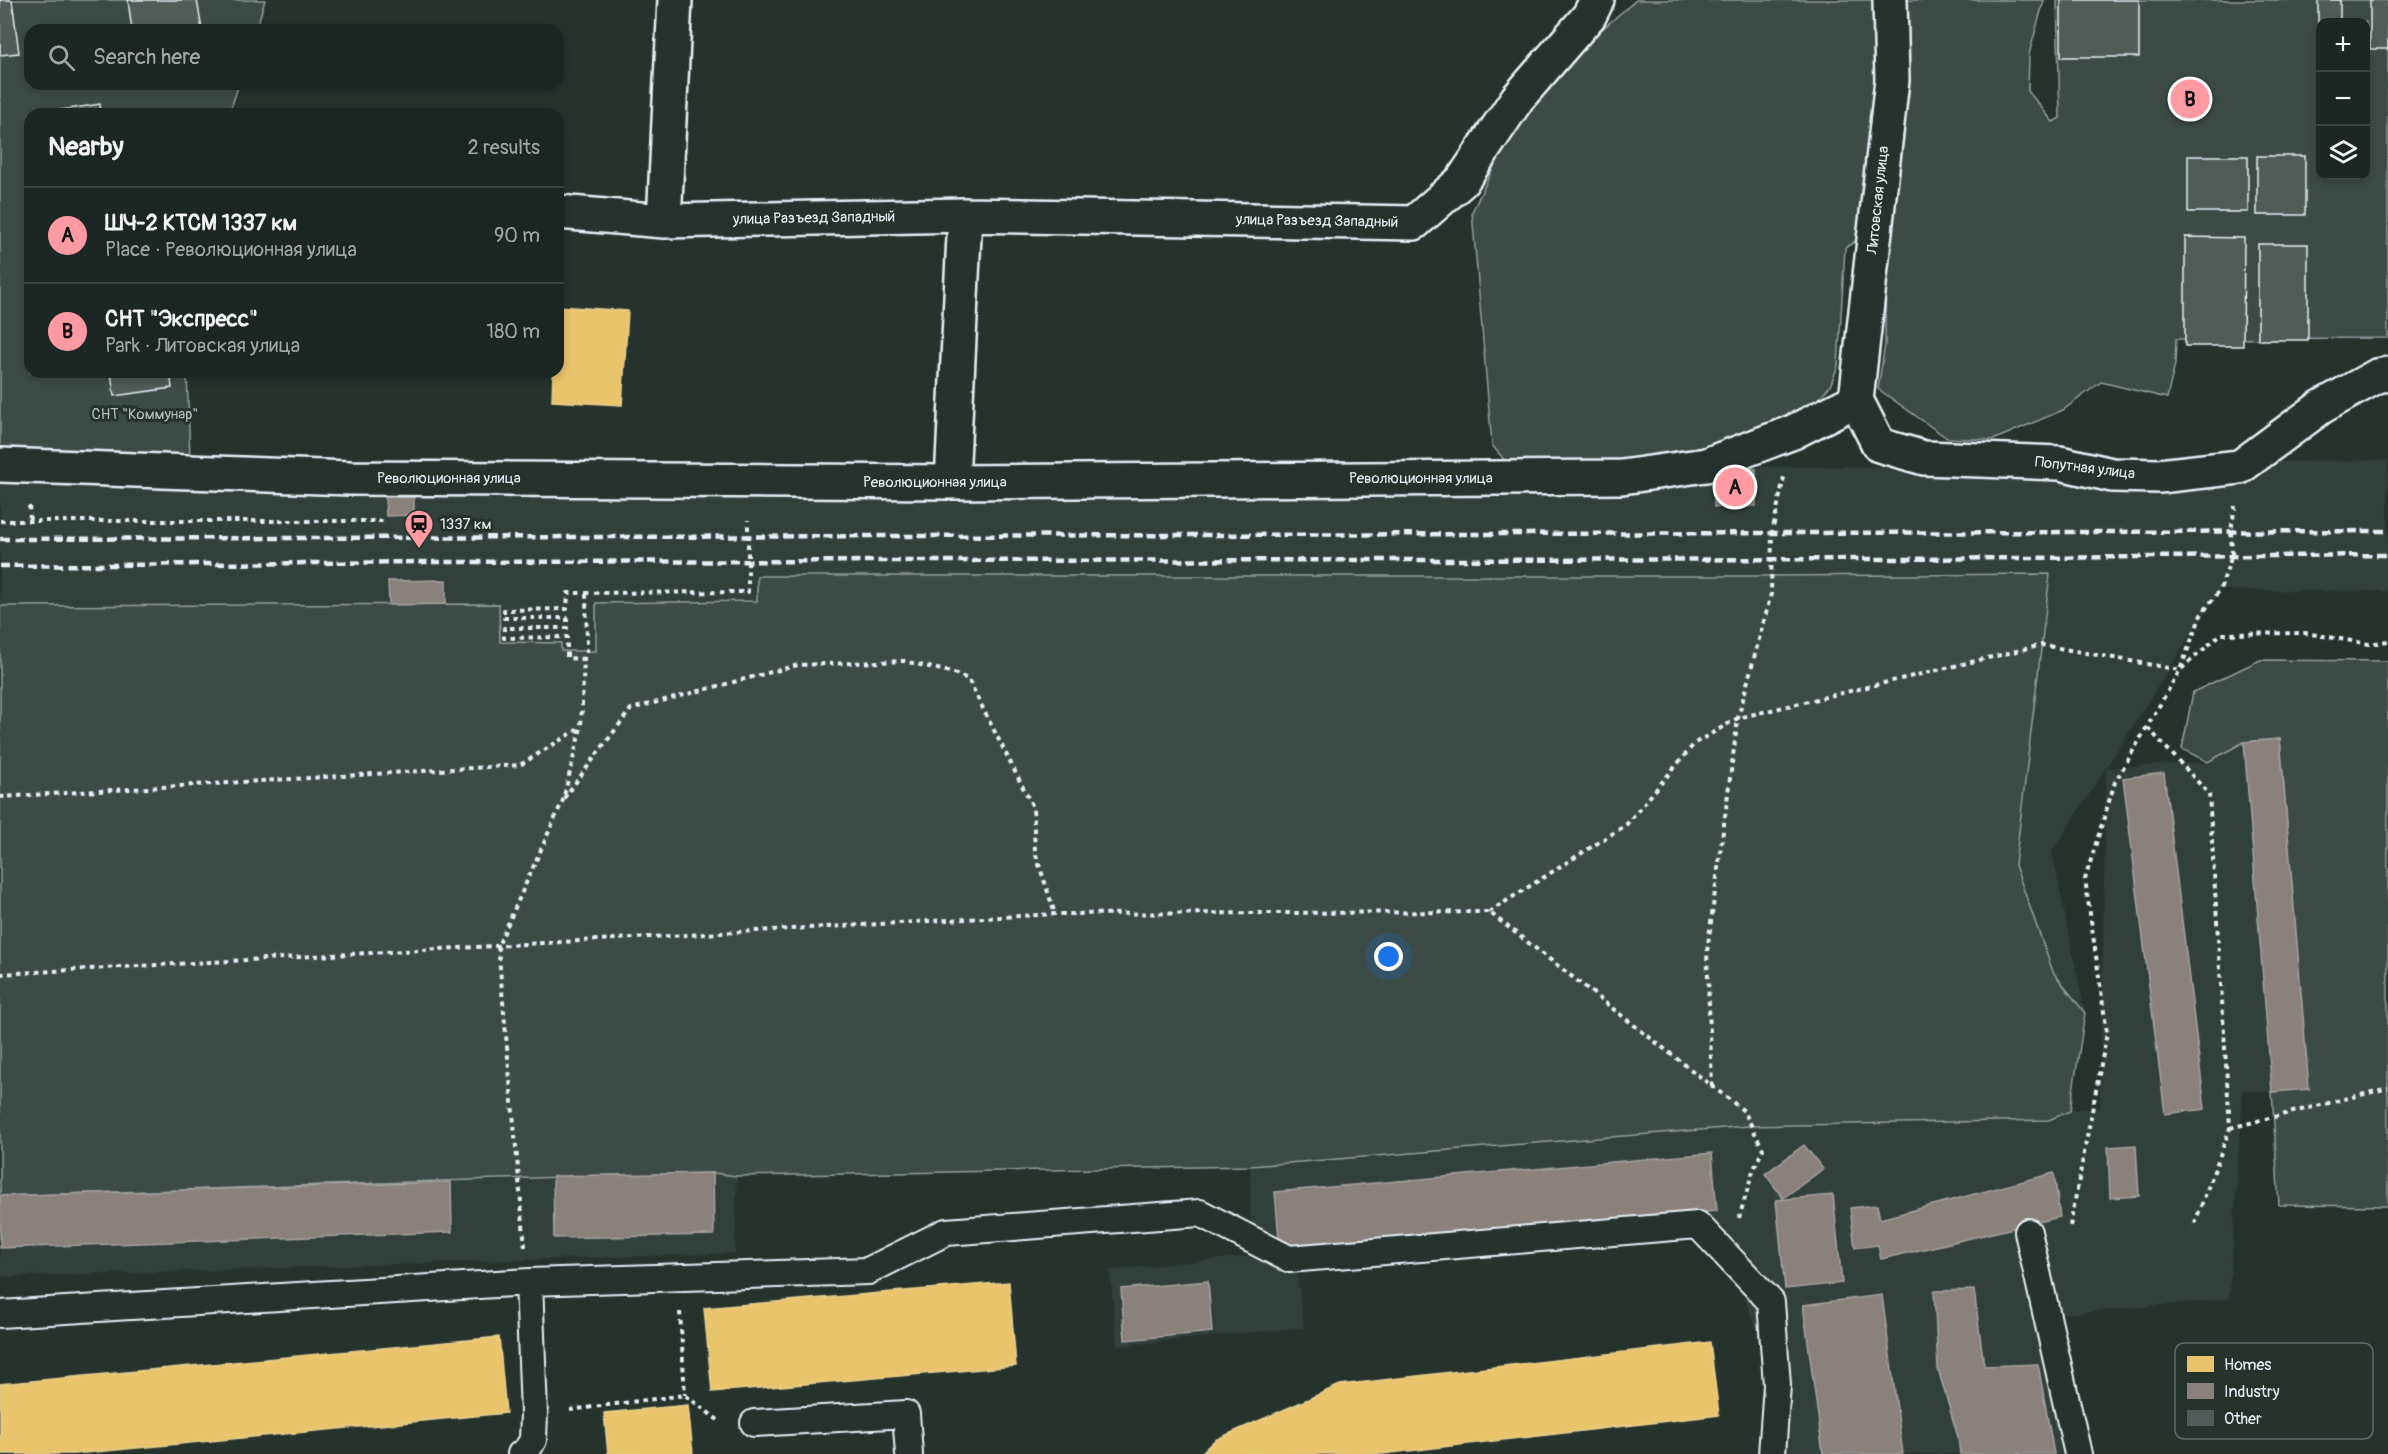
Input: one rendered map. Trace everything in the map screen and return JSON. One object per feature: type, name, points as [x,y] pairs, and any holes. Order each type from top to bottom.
[{"type":"street","points":[[663,221],[675,0]]},
{"type":"street","name":"улица Разъезд Западный","points":[[564,213],[663,221],[965,215],[1414,223],[1462,181],[1517,99],[1589,16],[1596,0]]},
{"type":"street","name":"Литовская улица","points":[[1856,400],[1892,80],[1890,0]]},
{"type":"street","points":[[952,482],[965,215]]},
{"type":"street","points":[[2240,467],[2321,407],[2377,376],[2388,374]]},
{"type":"street","name":"Революционная улица","points":[[0,465],[350,478],[952,482],[1622,477],[1706,465],[1793,432],[1856,400]]},
{"type":"street","name":"Попутная улица","points":[[1856,400],[1879,445],[1924,458],[2060,463],[2112,474],[2159,476],[2240,467]]},
{"type":"lane","points":[[0,1314],[529,1282],[868,1271],[946,1232],[1200,1213],[1289,1259],[1698,1225],[1771,1302],[1777,1385],[1772,1454]]},
{"type":"lane","points":[[2028,1232],[2078,1454]]},
{"type":"lane","points":[[521,1454],[527,1450],[532,1440],[534,1414],[529,1282]]},
{"type":"lane","points":[[754,1424],[906,1414],[909,1454]]},
{"type":"path","points":[[1712,1087],[1707,952],[1738,718],[1771,594],[1772,533],[1793,432]]},
{"type":"path","points":[[2070,1226],[2107,1033],[2085,879],[2115,782],[2180,670],[2201,615],[2220,590],[2232,555],[2232,531],[2240,467]]},
{"type":"path","points":[[584,659],[567,658],[567,638],[504,638],[504,628],[567,628],[567,618],[504,618],[504,610],[567,609],[568,593],[748,592],[748,516]]},
{"type":"path","points":[[521,1192],[498,945],[563,800],[581,727],[584,659],[587,649],[585,593]]},
{"type":"path","points":[[2180,670],[2221,634],[2305,633],[2369,644],[2388,641]]},
{"type":"path","points":[[0,974],[1054,914],[1490,912],[1626,825],[1695,743],[1738,718],[2042,645],[2180,670]]},
{"type":"path","points":[[563,800],[631,709],[798,665],[904,661],[954,672],[968,679],[1033,807],[1035,852],[1054,914]]},
{"type":"path","points":[[0,797],[520,765],[581,727]]},
{"type":"path","points":[[2148,728],[2209,794],[2230,1128],[2193,1228]]},
{"type":"path","points":[[1490,912],[1744,1111],[1763,1149],[1753,1171],[1728,1256]]},
{"type":"path","points":[[2230,1128],[2388,1088]]},
{"type":"path","points":[[678,1277],[685,1395]]},
{"type":"path","points":[[534,1414],[685,1395],[723,1424],[754,1424]]},
{"type":"shaded area","points":[[0,447],[190,459],[811,469],[2049,466],[2388,460],[2388,591],[2220,590],[2052,852],[2085,1013],[2070,1110],[2100,1108],[2106,768],[2208,762],[2244,742],[2280,739],[2309,1089],[2272,1092],[2243,1090],[2229,1299],[2040,1316],[2068,1454],[1774,1454],[1757,1330],[1737,1279],[1696,1235],[1296,1268],[1304,1327],[1117,1346],[1110,1270],[1251,1256],[1250,1166],[737,1176],[735,1253],[0,1277]]},
{"type":"green space","name":"СНТ \"Коммунар\"","points":[[0,0],[265,0],[258,24],[24,24],[24,90],[237,90],[231,108],[24,108],[24,378],[187,378],[190,459],[0,447]]},
{"type":"green space","points":[[1636,0],[2044,0],[2029,54],[2028,91],[2053,122],[2060,118],[2057,0],[2388,0],[2388,338],[2176,339],[2175,364],[2167,398],[2101,382],[2063,410],[1993,440],[1947,438],[1878,389],[1885,344],[1886,242],[1875,229],[1845,248],[1838,366],[1830,386],[1811,406],[1706,465],[1510,467],[1492,445],[1472,212],[1514,125],[1559,66]]},
{"type":"green space","points":[[2050,574],[2015,865],[2053,972],[2085,1013],[2070,1111],[2049,1120],[1749,1126],[1250,1166],[736,1176],[713,1173],[624,1175],[0,1196],[0,606],[499,604],[500,642],[561,643],[561,651],[596,651],[596,603],[757,601],[757,576]]},
{"type":"green space","points":[[2260,660],[2388,661],[2388,1206],[2279,1205],[2272,1092],[2308,1088],[2280,739],[2244,742],[2208,762],[2182,749],[2193,692]]},
{"type":"building: Homes","points":[[564,306],[628,311],[622,405],[552,401],[553,378],[564,378]]},
{"type":"building: Homes","points":[[1009,1282],[1016,1366],[712,1392],[704,1308]]},
{"type":"building: Homes","points":[[499,1337],[506,1413],[74,1454],[0,1454],[0,1384]]},
{"type":"building: Homes","points":[[1710,1342],[1719,1415],[1382,1454],[1200,1454],[1215,1440],[1340,1385]]},
{"type":"building: Homes","points":[[688,1405],[693,1454],[608,1454],[604,1413]]},
{"type":"building: Industry","points":[[1714,468],[1756,469],[1756,506],[1714,507]]},
{"type":"building: Industry","points":[[385,497],[414,497],[414,515],[386,516]]},
{"type":"building: Industry","points":[[446,580],[446,604],[389,605],[388,581]]},
{"type":"building: Industry","points":[[2280,739],[2309,1089],[2272,1092],[2244,742]]},
{"type":"building: Industry","points":[[2164,773],[2205,1109],[2165,1114],[2123,778]]},
{"type":"building: Industry","points":[[1804,1145],[1823,1169],[1783,1198],[1765,1174]]},
{"type":"building: Industry","points":[[2136,1145],[2139,1196],[2110,1198],[2108,1147]]},
{"type":"building: Industry","points":[[1712,1153],[1717,1211],[1280,1250],[1275,1192]]},
{"type":"building: Industry","points":[[713,1173],[714,1235],[554,1238],[553,1176]]},
{"type":"building: Industry","points":[[2054,1173],[2060,1217],[1881,1259],[1878,1245],[1855,1248],[1850,1208],[1877,1205],[1880,1219]]},
{"type":"building: Industry","points":[[451,1182],[452,1232],[0,1248],[0,1196]]},
{"type":"building: Industry","points":[[1833,1195],[1842,1283],[1785,1289],[1776,1200]]},
{"type":"building: Industry","points":[[1208,1281],[1212,1332],[1125,1340],[1121,1289]]},
{"type":"building: Industry","points":[[1974,1290],[1984,1366],[2038,1364],[2054,1454],[1960,1454],[1958,1437],[1938,1369],[1934,1291]]},
{"type":"building: Industry","points":[[1882,1295],[1903,1454],[1823,1454],[1803,1305]]},
{"type":"building: Other","points":[[0,0],[12,0],[19,53],[0,55]]},
{"type":"building: Other","points":[[128,0],[197,0],[201,24],[131,24]]},
{"type":"building: Other","points":[[2061,0],[2139,0],[2139,57],[2061,57]]},
{"type":"building: Other","points":[[2318,0],[2340,0],[2340,18],[2318,18]]},
{"type":"building: Other","points":[[2370,0],[2388,0],[2388,49],[2370,49]]},
{"type":"building: Other","points":[[100,104],[100,108],[74,108]]},
{"type":"building: Other","points":[[2188,156],[2248,156],[2248,212],[2188,212]]},
{"type":"building: Other","points":[[2257,156],[2305,156],[2305,215],[2257,215]]},
{"type":"building: Other","points":[[2185,237],[2244,238],[2243,346],[2185,346]]},
{"type":"building: Other","points":[[2258,244],[2308,244],[2308,340],[2258,340]]},
{"type":"building: Other","points":[[112,378],[171,378],[172,388],[114,396]]},
{"type":"railway","points":[[0,539],[2388,531]]},
{"type":"railway","points":[[0,566],[420,562],[1901,559],[2388,555]]},
{"type":"place","name":"СНТ \"Экспресс\"","points":[[2190,99]]},
{"type":"place","name":"ШЧ-2 КТСМ 1337 км","points":[[1735,487]]},
{"type":"place","name":"1337 км","points":[[419,550]]}]
